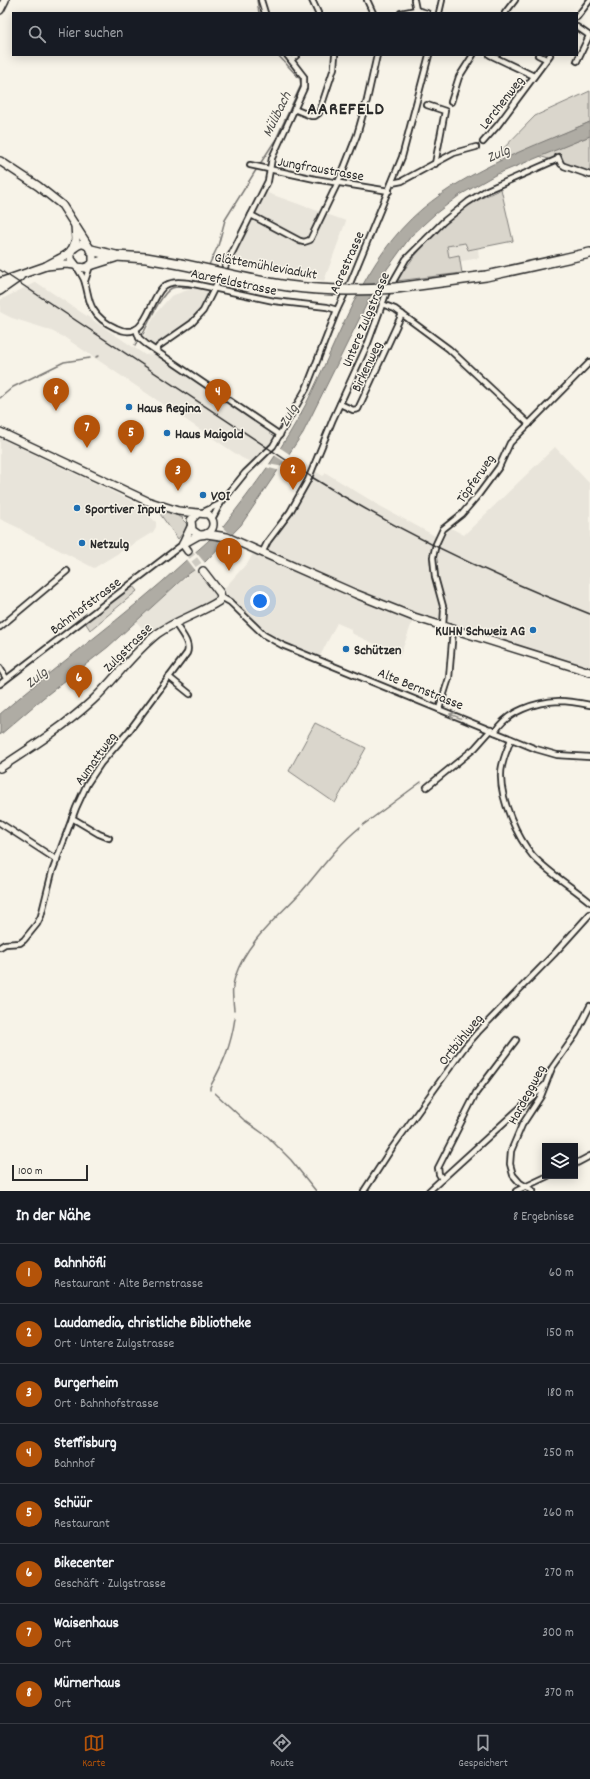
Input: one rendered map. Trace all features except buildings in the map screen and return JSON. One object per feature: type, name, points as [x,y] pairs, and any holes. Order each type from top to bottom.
[{"type":"highway","points":[[90,248],[116,256]]},
{"type":"highway","name":"Glättemühleviadukt","points":[[116,256],[146,258],[296,287],[345,290],[396,288],[486,276],[590,254]]},
{"type":"highway","points":[[91,265],[116,256]]},
{"type":"main road","points":[[0,10],[5,0]]},
{"type":"main road","points":[[0,161],[56,200],[67,211],[94,253],[91,265],[85,268],[66,264],[46,266]]},
{"type":"main road","points":[[75,225],[76,240],[72,249],[71,259],[76,266]]},
{"type":"main road","points":[[0,282],[46,266],[65,256],[72,249],[81,244],[90,248]]},
{"type":"main road","points":[[0,286],[23,274]]},
{"type":"main road","points":[[0,291],[23,274]]},
{"type":"main road","points":[[0,432],[135,496],[178,511],[208,514],[214,523],[230,539]]},
{"type":"main road","points":[[178,511],[191,525],[194,532],[199,535]]},
{"type":"main road","points":[[183,544],[191,525],[192,518],[200,513]]},
{"type":"main road","points":[[208,534],[213,528],[214,523]]},
{"type":"main road","points":[[183,544],[199,535],[208,534],[230,539],[366,598],[453,630],[590,672]]},
{"type":"main road","points":[[183,544],[188,551]]},
{"type":"main road","name":"Alte Bernstrasse","points":[[203,570],[219,591],[221,597]]},
{"type":"main road","name":"Zulgstrasse","points":[[0,768],[81,711],[148,642],[158,634],[175,623],[217,602],[221,597]]},
{"type":"street","points":[[261,0],[265,12]]},
{"type":"street","points":[[312,0],[318,12]]},
{"type":"street","points":[[367,0],[373,12]]},
{"type":"street","points":[[414,0],[416,10]]},
{"type":"street","points":[[439,12],[442,0]]},
{"type":"street","points":[[506,12],[515,0]]},
{"type":"street","points":[[578,16],[590,0]]},
{"type":"street","points":[[406,12],[416,10],[423,12]]},
{"type":"street","points":[[577,61],[590,36],[578,28]]},
{"type":"street","points":[[156,350],[159,346],[198,318],[208,303],[268,181],[272,158],[304,88],[305,81],[302,74],[288,56]]},
{"type":"street","points":[[291,60],[296,56]]},
{"type":"street","points":[[294,109],[311,116],[315,116],[319,113],[334,68],[335,56]]},
{"type":"street","points":[[251,215],[300,241],[307,242],[312,237],[338,182],[360,127],[377,56]]},
{"type":"street","name":"Aarestrasse","points":[[220,504],[254,463],[266,454],[280,435],[306,389],[337,310],[392,183],[410,131],[428,56]]},
{"type":"street","points":[[451,102],[459,77],[472,56]]},
{"type":"street","points":[[492,56],[534,76]]},
{"type":"street","name":"Lerchenweg","points":[[483,142],[498,125],[548,57]]},
{"type":"street","points":[[427,105],[445,111],[435,164]]},
{"type":"street","points":[[392,183],[400,182],[454,153],[476,148]]},
{"type":"street","name":"Untere Zulgstrasse","points":[[262,553],[268,541],[290,512],[308,480],[368,343],[392,281],[406,259],[451,215],[487,190],[558,158],[564,166],[590,175]]},
{"type":"street","name":"Jungfraustrasse","points":[[250,165],[270,170],[389,191]]},
{"type":"street","points":[[85,281],[91,265]]},
{"type":"street","points":[[76,266],[85,281],[91,305],[98,316],[121,330],[128,331],[136,329],[142,341],[280,435]]},
{"type":"street","name":"Aarefeldstrasse","points":[[136,329],[144,322],[163,287],[176,282],[215,288],[274,301],[327,307],[337,310]]},
{"type":"street","points":[[382,304],[390,306],[402,314],[454,353],[529,424]]},
{"type":"street","name":"Birkenweg","points":[[340,404],[353,410],[358,408],[402,314]]},
{"type":"street","name":"Töpferweg","points":[[443,626],[443,602],[433,569],[433,554],[445,527],[462,514],[499,468],[510,443],[590,362]]},
{"type":"street","points":[[200,513],[220,504]]},
{"type":"street","points":[[214,523],[220,504]]},
{"type":"street","name":"Bahnhofstrasse","points":[[0,684],[183,544]]},
{"type":"street","points":[[0,627],[67,571]]},
{"type":"street","name":"Alte Bernstrasse","points":[[221,597],[230,602],[255,628],[275,642],[392,691],[549,753],[590,757]]},
{"type":"street","name":"Aumattweg","points":[[0,947],[5,944],[20,943],[38,924],[45,895],[82,793],[91,777],[186,655],[188,649],[185,639],[175,623]]},
{"type":"street","points":[[439,709],[449,678],[453,630]]},
{"type":"street","points":[[0,668],[6,678]]},
{"type":"street","points":[[169,678],[190,694]]},
{"type":"street","points":[[427,787],[475,748],[510,715],[536,705],[559,701],[590,705]]},
{"type":"street","points":[[511,739],[502,767],[501,782],[516,829],[534,856],[590,902]]},
{"type":"street","points":[[72,818],[98,834],[109,838]]},
{"type":"street","points":[[0,823],[57,860]]},
{"type":"street","name":"Ortbühlweg","points":[[364,1191],[392,1148],[464,1048],[590,914]]},
{"type":"street","name":"Hardeggweg","points":[[533,1191],[520,1184],[512,1172],[510,1154],[519,1130],[538,1102],[552,1068],[576,1034],[590,1006]]},
{"type":"street","points":[[442,1179],[438,1168],[476,1093],[516,1040]]},
{"type":"street","points":[[429,1191],[545,1084]]},
{"type":"street","points":[[578,1162],[590,1156]]},
{"type":"street","points":[[516,1191],[528,1187],[543,1179]]},
{"type":"shaded area","points":[[590,91],[590,122],[500,161],[497,155],[535,116]]},
{"type":"shaded area","points":[[590,122],[590,136],[495,175],[460,195],[435,214],[411,236],[377,283],[303,433],[241,525],[205,562],[187,575],[108,647],[43,698],[0,735],[0,714],[161,583],[224,525],[288,436],[306,404],[342,326],[368,275],[401,229],[422,209],[441,195],[481,170]]},
{"type":"shaded area","points":[[590,136],[590,172],[539,156]]},
{"type":"shaded area","points":[[501,189],[513,241],[468,250],[465,243],[447,246],[449,257],[459,255],[462,273],[396,281],[412,259],[449,220],[474,202]]},
{"type":"shaded area","points":[[262,191],[346,221],[324,281],[228,262]]},
{"type":"shaded area","points":[[463,243],[467,250],[478,249],[479,258],[457,262],[456,255],[449,256],[447,246]]},
{"type":"shaded area","points":[[36,282],[145,355],[160,353],[277,431],[276,445],[263,465],[242,458],[64,337],[47,329],[12,318],[0,312],[0,300]]},
{"type":"shaded area","points":[[196,287],[210,292],[203,309],[196,318],[154,347],[144,336],[156,313],[171,296]]},
{"type":"shaded area","points":[[0,438],[132,501],[156,522],[156,527],[153,532],[94,568],[0,519]]},
{"type":"shaded area","points":[[555,447],[590,484],[590,672],[414,617],[400,656],[351,633],[351,629],[337,623],[318,660],[270,639],[230,602],[221,597],[151,639],[136,621],[199,566],[220,593],[249,561],[255,550],[262,553],[287,516],[308,480],[285,470],[294,457],[323,476],[326,473],[380,506],[435,536],[441,543],[449,527],[464,535]]},
{"type":"shaded area","points":[[155,507],[183,518],[182,519],[187,524],[187,528],[178,539]]},
{"type":"shaded area","points":[[132,585],[137,591],[90,630],[85,622]]},
{"type":"shaded area","points":[[315,723],[366,748],[335,803],[289,771]]},
{"type":"pier","points":[[279,447],[291,455],[287,463],[274,455]]},
{"type":"pier","points":[[268,464],[284,467],[281,471],[265,467]]},
{"type":"pier","points":[[221,525],[225,530],[235,535],[228,543],[217,539],[207,538]]},
{"type":"pier","points":[[194,550],[206,564],[196,571],[186,558]]},
{"type":"waterway","name":"Mülibach","points":[[257,0],[259,12]]},
{"type":"waterway","name":"Mülibach","points":[[260,164],[276,139],[301,85],[300,79],[279,56]]},
{"type":"waterway","name":"Mülibach","points":[[208,267],[218,246],[225,220],[256,170]]},
{"type":"waterway","name":"Mülibach","points":[[198,282],[205,272]]},
{"type":"waterway","name":"Mülibach","points":[[143,334],[156,308],[168,291],[174,287],[191,287]]},
{"type":"waterway","name":"Mülibach","points":[[0,398],[13,387],[64,362],[90,358]]},
{"type":"waterway","points":[[363,825],[421,782]]},
{"type":"waterway","points":[[234,1010],[233,985],[240,964],[247,952],[264,931],[302,891],[336,850],[359,828]]},
{"type":"waterway","points":[[210,1090],[229,1046],[235,1018]]},
{"type":"waterway","points":[[215,1093],[244,1120],[268,1137],[291,1160],[316,1191]]},
{"type":"tunnel","points":[[188,551],[203,571]]},
{"type":"railway","points":[[0,270],[310,476],[378,516],[447,552],[517,584],[590,614]]},
{"type":"place","name":"Haus Regina","points":[[129,407]]},
{"type":"place","name":"Mürnerhaus","points":[[56,411]]},
{"type":"place","name":"Steffisburg","points":[[218,412]]},
{"type":"place","name":"Haus Maigold","points":[[167,433]]},
{"type":"place","name":"Waisenhaus","points":[[87,448]]},
{"type":"place","name":"Schüür","points":[[131,453]]},
{"type":"place","name":"Laudamedia, christliche Bibliotheke","points":[[293,490]]},
{"type":"place","name":"Burgerheim","points":[[178,491]]},
{"type":"place","name":"VOI","points":[[203,495]]},
{"type":"place","name":"Sportiver Input","points":[[77,508]]},
{"type":"place","name":"Netzulg","points":[[82,543]]},
{"type":"place","name":"Bahnhöfli","points":[[229,571]]},
{"type":"place","name":"KUHN Schweiz AG","points":[[533,630]]},
{"type":"place","name":"Schützen","points":[[346,649]]},
{"type":"place","name":"Bikecenter","points":[[79,698]]},
{"type":"district","name":"AAREFELD","points":[[346,108]]},
{"type":"water label","name":"Zulg","points":[[498,153]]},
{"type":"water label","name":"Zulg","points":[[288,415]]},
{"type":"water label","name":"Zulg","points":[[36,677]]}]
